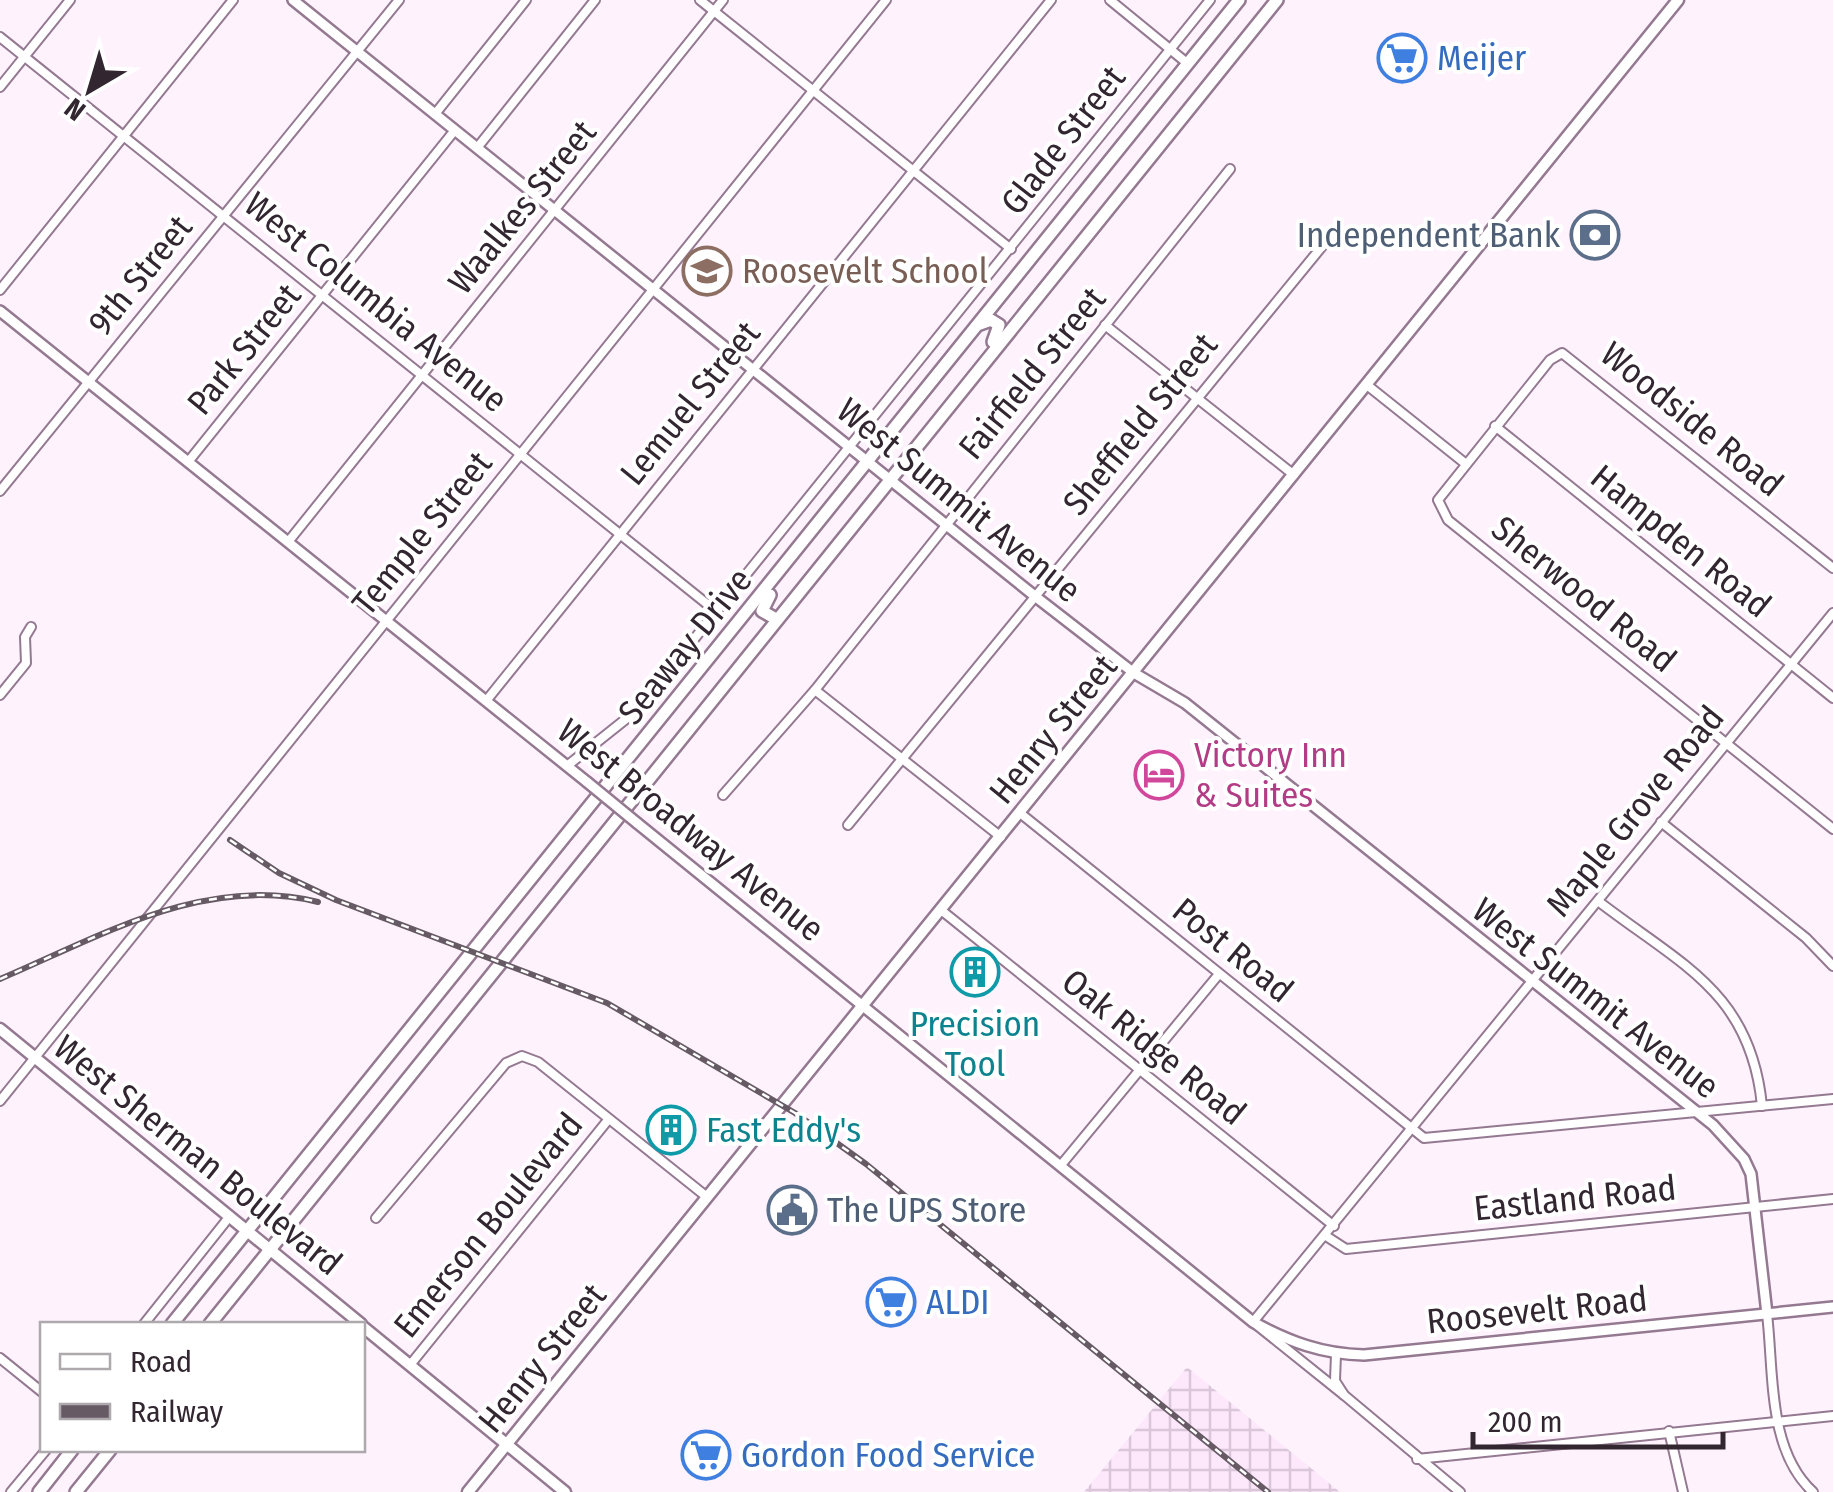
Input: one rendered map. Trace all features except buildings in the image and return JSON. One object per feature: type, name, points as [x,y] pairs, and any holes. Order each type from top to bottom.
[{"type":"highway","name":"Seaway Drive","points":[[174,1322],[870,463],[1239,0]]},
{"type":"highway","name":"Seaway Drive","points":[[212,1322],[1277,0]]},
{"type":"highway","points":[[908,458],[917,437],[1000,330],[991,320],[976,326]]},
{"type":"highway","points":[[776,619],[764,616],[762,605],[870,463]]},
{"type":"highway","points":[[283,1233],[288,1216],[376,1102],[369,1092],[356,1097]]},
{"type":"highway","points":[[182,1322],[233,1258],[243,1234]]},
{"type":"highway","points":[[39,1492],[70,1452]]},
{"type":"highway","points":[[76,1492],[108,1452]]},
{"type":"main road","name":"Henry Street","points":[[468,1492],[1678,0]]},
{"type":"main road","name":"West Sherman Boulevard","points":[[0,1029],[230,1216],[243,1234],[270,1250],[358,1322]]},
{"type":"main road","name":"West Sherman Boulevard","points":[[365,1328],[565,1492]]},
{"type":"street","points":[[0,87],[70,0]]},
{"type":"street","points":[[0,290],[233,0]]},
{"type":"street","name":"West Summit Avenue","points":[[293,0],[1036,597],[1134,674],[1186,703],[1696,1113],[1744,1159],[1757,1207],[1782,1446],[1792,1470],[1812,1492]]},
{"type":"street","name":"9th Street","points":[[0,490],[399,0]]},
{"type":"street","points":[[435,114],[526,0]]},
{"type":"street","points":[[476,148],[596,0]]},
{"type":"street","points":[[700,0],[1011,249]]},
{"type":"street","name":"Waalkes Street","points":[[288,542],[723,0]]},
{"type":"street","name":"Temple Street","points":[[0,1101],[886,0]]},
{"type":"street","name":"Lemuel Street","points":[[486,701],[1051,0]]},
{"type":"street","points":[[1110,0],[1188,63]]},
{"type":"street","name":"Glade Street","points":[[567,766],[636,711],[1210,0]]},
{"type":"street","name":"West Columbia Avenue","points":[[0,37],[717,612]]},
{"type":"street","name":"Park Street","points":[[188,462],[455,130]]},
{"type":"street","name":"Fairfield Street","points":[[723,795],[815,690],[1230,170]]},
{"type":"street","name":"Sheffield Street","points":[[848,826],[1324,244]]},
{"type":"street","name":"West Broadway Avenue","points":[[0,311],[865,1005],[1460,1492]]},
{"type":"street","points":[[1105,325],[1294,475]]},
{"type":"street","name":"Woodside Road","points":[[1495,426],[1550,360],[1562,353],[1833,568]]},
{"type":"street","points":[[1367,385],[1466,464],[1495,426]]},
{"type":"street","name":"Hampden Road","points":[[1495,426],[1833,698]]},
{"type":"street","name":"Sherwood Road","points":[[1466,464],[1441,493],[1442,512],[1833,830]]},
{"type":"street","name":"Maple Grove Road","points":[[1252,1322],[1833,613]]},
{"type":"street","points":[[0,695],[26,663],[26,636],[31,626]]},
{"type":"street","points":[[815,690],[1001,837]]},
{"type":"street","name":"Post Road","points":[[1020,813],[1412,1129]]},
{"type":"street","points":[[1662,822],[1806,938],[1833,966]]},
{"type":"street","points":[[1598,901],[1730,1006],[1751,1043],[1762,1106]]},
{"type":"street","name":"Oak Ridge Road","points":[[941,910],[1334,1226]]},
{"type":"street","points":[[1062,1165],[1219,974]]},
{"type":"street","points":[[376,1218],[506,1063],[522,1056],[538,1062],[707,1197]]},
{"type":"street","points":[[1412,1129],[1436,1140],[1833,1099]]},
{"type":"street","name":"Emerson Boulevard","points":[[410,1365],[608,1120]]},
{"type":"street","name":"Eastland Road","points":[[1326,1236],[1346,1249],[1833,1199]]},
{"type":"street","points":[[146,1322],[230,1216]]},
{"type":"street","name":"Roosevelt Road","points":[[1252,1322],[1310,1349],[1336,1354],[1833,1307]]},
{"type":"street","points":[[1336,1354],[1335,1381],[1344,1396]]},
{"type":"street","points":[[0,1358],[40,1390]]},
{"type":"street","points":[[1418,1459],[1833,1416]]},
{"type":"street","points":[[1669,1432],[1683,1492]]},
{"type":"street","points":[[12,1492],[44,1452]]},
{"type":"shaded area","points":[[1187,1367],[1340,1492],[1084,1492]]},
{"type":"railway","points":[[230,840],[279,873],[336,900],[607,1003],[795,1113],[866,1164],[1268,1492]]},
{"type":"railway","points":[[0,979],[115,928],[194,903],[235,896],[318,902]]},
{"type":"place","name":"Meijer","points":[[1402,58]]},
{"type":"place","name":"Independent Bank","points":[[1595,235]]},
{"type":"place","name":"Roosevelt School","points":[[707,271]]},
{"type":"place","name":"Victory Inn & Suites","points":[[1159,775]]},
{"type":"place","name":"Precision Tool","points":[[975,972]]},
{"type":"place","name":"Fast Eddy's","points":[[671,1130]]},
{"type":"place","name":"The UPS Store","points":[[792,1210]]},
{"type":"place","name":"ALDI","points":[[891,1302]]},
{"type":"place","name":"Gordon Food Service","points":[[706,1455]]}]
